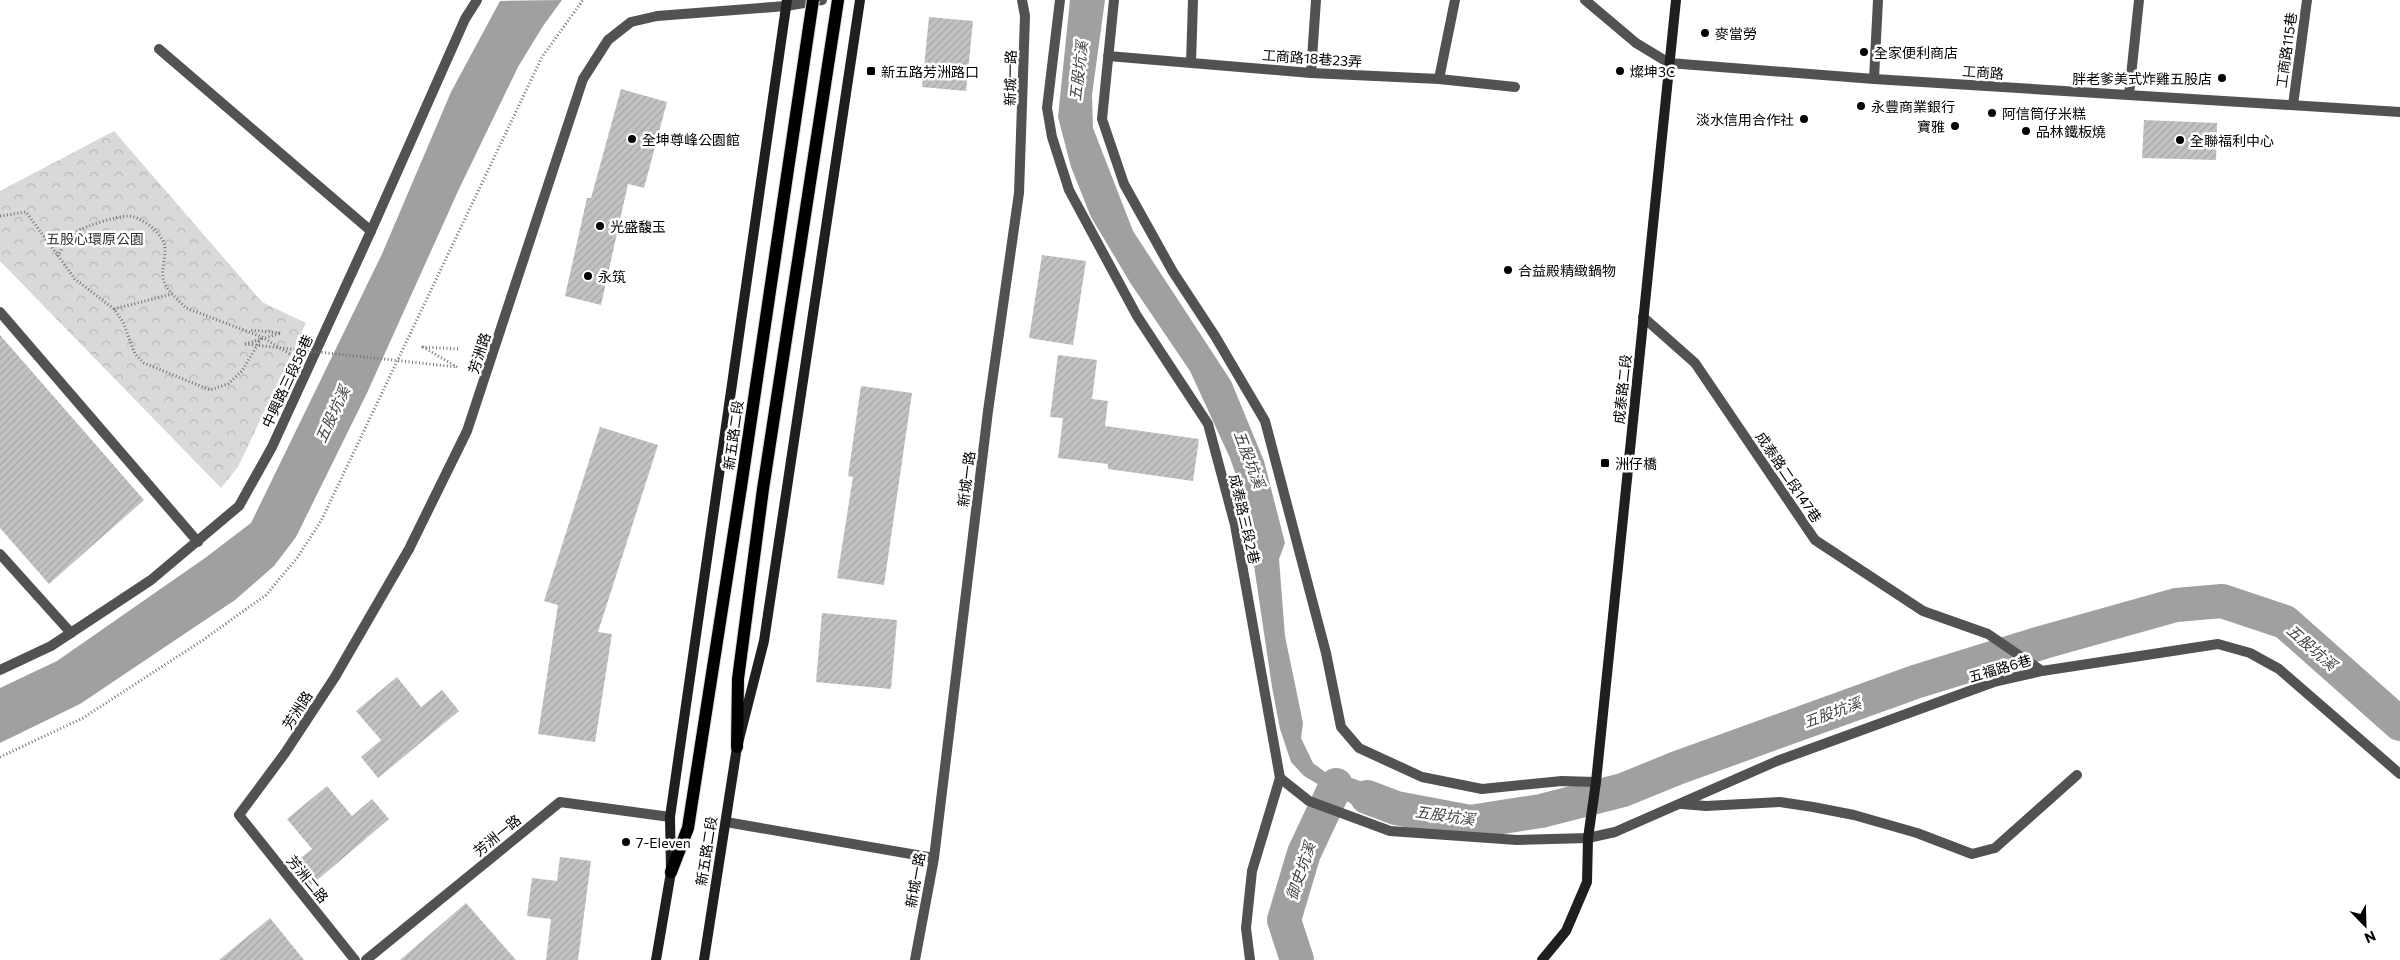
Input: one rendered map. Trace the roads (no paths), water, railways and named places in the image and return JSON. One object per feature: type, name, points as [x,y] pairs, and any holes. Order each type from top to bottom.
[{"type":"main road","name":"新五路二段","points":[[671,872],[688,828],[814,0]]},
{"type":"main road","name":"新五路二段","points":[[738,747],[738,679],[763,490],[838,0]]},
{"type":"main road","name":"新五路二段","points":[[704,960],[738,747],[764,641],[860,0]]},
{"type":"main road","name":"成泰路二段","points":[[1589,833],[1596,782],[1676,0]]},
{"type":"main road","name":"新五路二段","points":[[656,960],[671,872],[670,817],[786,3]]},
{"type":"main road","points":[[1542,960],[1566,931],[1587,882],[1589,833]]},
{"type":"street","name":"中興路三段58巷","points":[[0,670],[51,646],[151,580],[239,506],[272,447],[465,19],[477,0]]},
{"type":"street","name":"芳洲路","points":[[239,814],[285,753],[335,677],[409,549],[468,431],[583,79],[608,40],[631,22],[657,16],[822,0]]},
{"type":"street","name":"新城一路","points":[[915,960],[934,858],[988,411],[1019,193],[1026,16],[1022,0]]},
{"type":"street","name":"成泰路三段2巷","points":[[1060,0],[1047,108],[1052,137],[1069,190],[1137,316],[1208,424],[1235,525],[1280,778],[1252,871],[1246,928],[1250,960]]},
{"type":"street","points":[[1114,0],[1102,120],[1124,184],[1173,272],[1215,336],[1264,421],[1326,652],[1341,727],[1359,748],[1422,777],[1482,789],[1562,781],[1596,782]]},
{"type":"street","points":[[1192,63],[1193,0]]},
{"type":"street","points":[[1311,73],[1316,0]]},
{"type":"street","points":[[1439,78],[1456,0]]},
{"type":"street","name":"工商路","points":[[1585,0],[1636,43],[1669,63],[1874,79],[2400,112]]},
{"type":"street","points":[[1874,79],[1878,0]]},
{"type":"street","points":[[2129,95],[2139,0]]},
{"type":"street","name":"工商路115巷","points":[[2293,105],[2308,0]]},
{"type":"street","points":[[159,49],[371,231]]},
{"type":"street","name":"工商路18巷23弄","points":[[1108,56],[1311,73],[1439,78],[1514,87]]},
{"type":"street","points":[[0,312],[198,542]]},
{"type":"street","name":"成泰路二段147巷","points":[[1643,317],[1695,363],[1815,540],[1923,611],[1988,634],[2042,671]]},
{"type":"street","points":[[0,554],[71,633]]},
{"type":"street","name":"五福路6巷","points":[[1280,778],[1309,802],[1390,831],[1517,840],[1615,832],[1777,761],[1994,682],[2042,671],[2218,644],[2250,653],[2279,669],[2400,774]]},
{"type":"street","points":[[1678,804],[1706,806],[1780,802],[1854,815],[1917,832],[1972,854],[1995,848],[2077,775]]},
{"type":"street","name":"芳洲一路","points":[[366,960],[560,802],[670,817]]},
{"type":"street","name":"芳洲二路","points":[[239,814],[355,960]]},
{"type":"street","points":[[726,822],[934,858]]},
{"type":"water","points":[[562,0],[543,26],[518,67],[459,189],[367,393],[296,537],[274,566],[235,600],[80,704],[0,743],[0,688],[57,661],[205,558],[251,523],[382,254],[451,92],[500,1]]},
{"type":"water","points":[[1070,0],[1105,0],[1092,95],[1093,128],[1133,231],[1231,381],[1264,461],[1285,543],[1279,559],[1285,636],[1303,723],[1301,738],[1313,763],[1329,775],[1349,777],[1414,801],[1405,826],[1372,816],[1304,776],[1291,762],[1280,729],[1272,687],[1244,498],[1230,458],[1190,371],[1131,284],[1091,217],[1071,167],[1058,117]]},
{"type":"waterway","name":"五股坑溪","points":[[1367,797],[1396,808],[1470,822],[1541,811],[1623,790],[1677,768],[1915,682],[2044,642],[2176,605],[2222,601],[2285,622],[2400,724]]},
{"type":"waterway","name":"御史坑溪","points":[[1297,960],[1284,920],[1304,853],[1336,785]]},
{"type":"place","name":"麥當勞","points":[[1705,33]]},
{"type":"place","name":"全家便利商店","points":[[1864,52]]},
{"type":"place","name":"新五路芳洲路口","points":[[871,71]]},
{"type":"place","name":"燦坤3C","points":[[1620,71]]},
{"type":"place","name":"胖老爹美式炸雞五股店","points":[[2222,78]]},
{"type":"place","name":"永豐商業銀行","points":[[1861,106]]},
{"type":"place","name":"阿信筒仔米糕","points":[[1992,113]]},
{"type":"place","name":"淡水信用合作社","points":[[1804,119]]},
{"type":"place","name":"寶雅","points":[[1955,126]]},
{"type":"place","name":"品林鐵板燒","points":[[2026,131]]},
{"type":"place","name":"全坤尊峰公園館","points":[[632,139]]},
{"type":"place","name":"全聯福利中心","points":[[2180,140]]},
{"type":"place","name":"光盛馥玉","points":[[600,226]]},
{"type":"place","name":"合益殿精緻鍋物","points":[[1508,270]]},
{"type":"place","name":"永筑","points":[[588,276]]},
{"type":"place","name":"洲仔橋","points":[[1605,463]]},
{"type":"place","name":"7-Eleven","points":[[626,842]]},
{"type":"park label","name":"五股心環原公園","points":[[95,238]]}]
